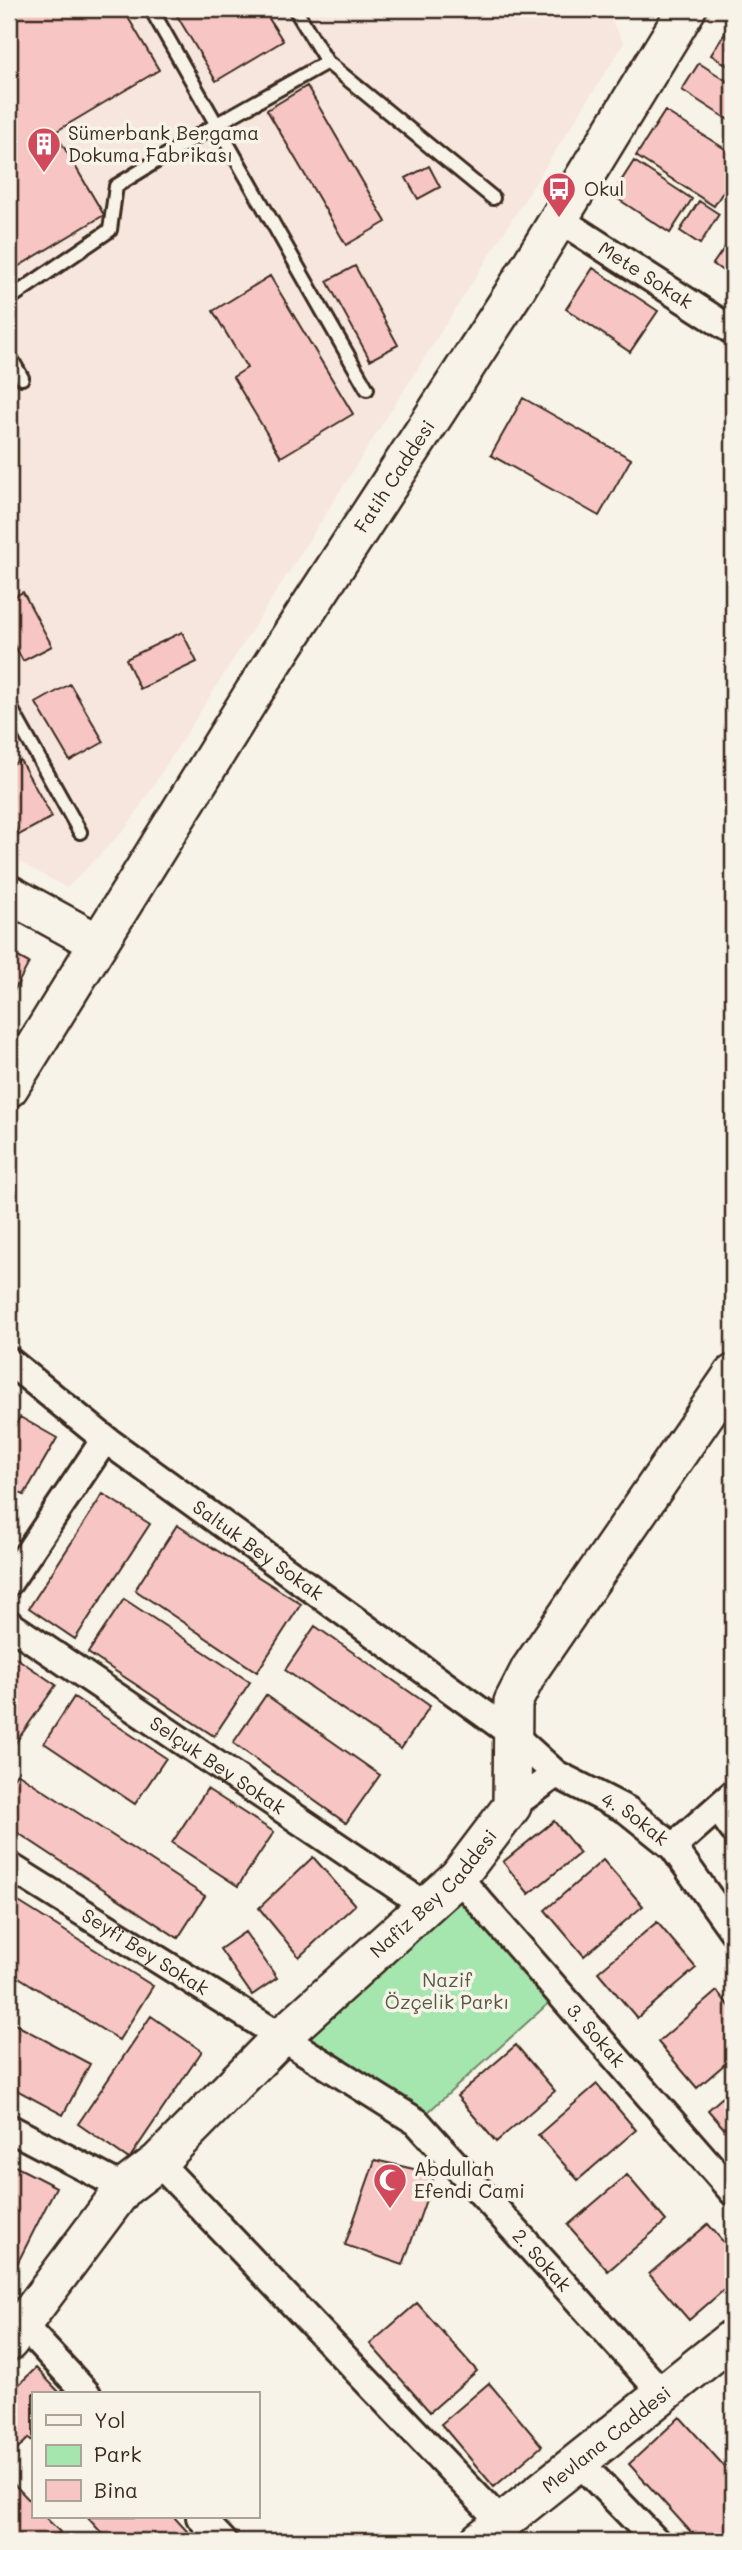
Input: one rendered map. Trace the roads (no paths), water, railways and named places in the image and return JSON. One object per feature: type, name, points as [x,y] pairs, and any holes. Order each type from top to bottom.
[{"type":"street","name":"Fatih Caddesi","points":[[9,1088],[254,692],[559,219],[687,9]]},
{"type":"street","name":"Mete Sokak","points":[[559,219],[733,331]]},
{"type":"street","points":[[9,894],[97,943]]},
{"type":"street","name":"Saltuk Bey Sokak","points":[[9,1361],[105,1439],[512,1734]]},
{"type":"street","points":[[512,1806],[513,1702],[530,1669],[733,1374]]},
{"type":"street","points":[[9,1582],[105,1439]]},
{"type":"street","name":"Selçuk Bey Sokak","points":[[9,1623],[426,1906]]},
{"type":"street","name":"4. Sokak","points":[[512,1734],[556,1774],[627,1810],[673,1847],[733,1931]]},
{"type":"street","points":[[512,1806],[556,1774]]},
{"type":"street","name":"Nafiz Bey Caddesi","points":[[13,2329],[124,2188],[158,2162],[280,2038],[458,1877],[512,1806]]},
{"type":"street","points":[[673,1847],[728,1810]]},
{"type":"street","name":"Seyfi Bey Sokak","points":[[9,1866],[280,2038]]},
{"type":"street","name":"3. Sokak","points":[[458,1877],[733,2192]]},
{"type":"street","name":"2. Sokak","points":[[280,2038],[417,2122],[662,2393]]},
{"type":"street","points":[[9,2128],[124,2188]]},
{"type":"street","points":[[158,2162],[490,2532]]},
{"type":"street","points":[[13,2329],[85,2392]]},
{"type":"street","name":"Mevlana Caddesi","points":[[490,2532],[733,2338]]},
{"type":"street","points":[[578,2461],[656,2541]]},
{"type":"street","points":[[201,2518],[223,2541]]},
{"type":"lane","points":[[151,9],[367,388]]},
{"type":"lane","points":[[295,9],[327,62],[493,198]]},
{"type":"lane","points":[[9,299],[110,230],[116,186],[217,124],[327,62]]},
{"type":"lane","points":[[9,355],[22,378]]},
{"type":"lane","points":[[9,705],[80,832]]},
{"type":"place","name":"Sümerbank Bergama Dokuma Fabrikası","points":[[44,174]]},
{"type":"place","name":"Okul","points":[[559,219]]},
{"type":"place","name":"Abdullah Efendi Cami","points":[[390,2210]]},
{"type":"park label","name":"Nazif Özçelik Parkı","points":[[447,1991]]}]
